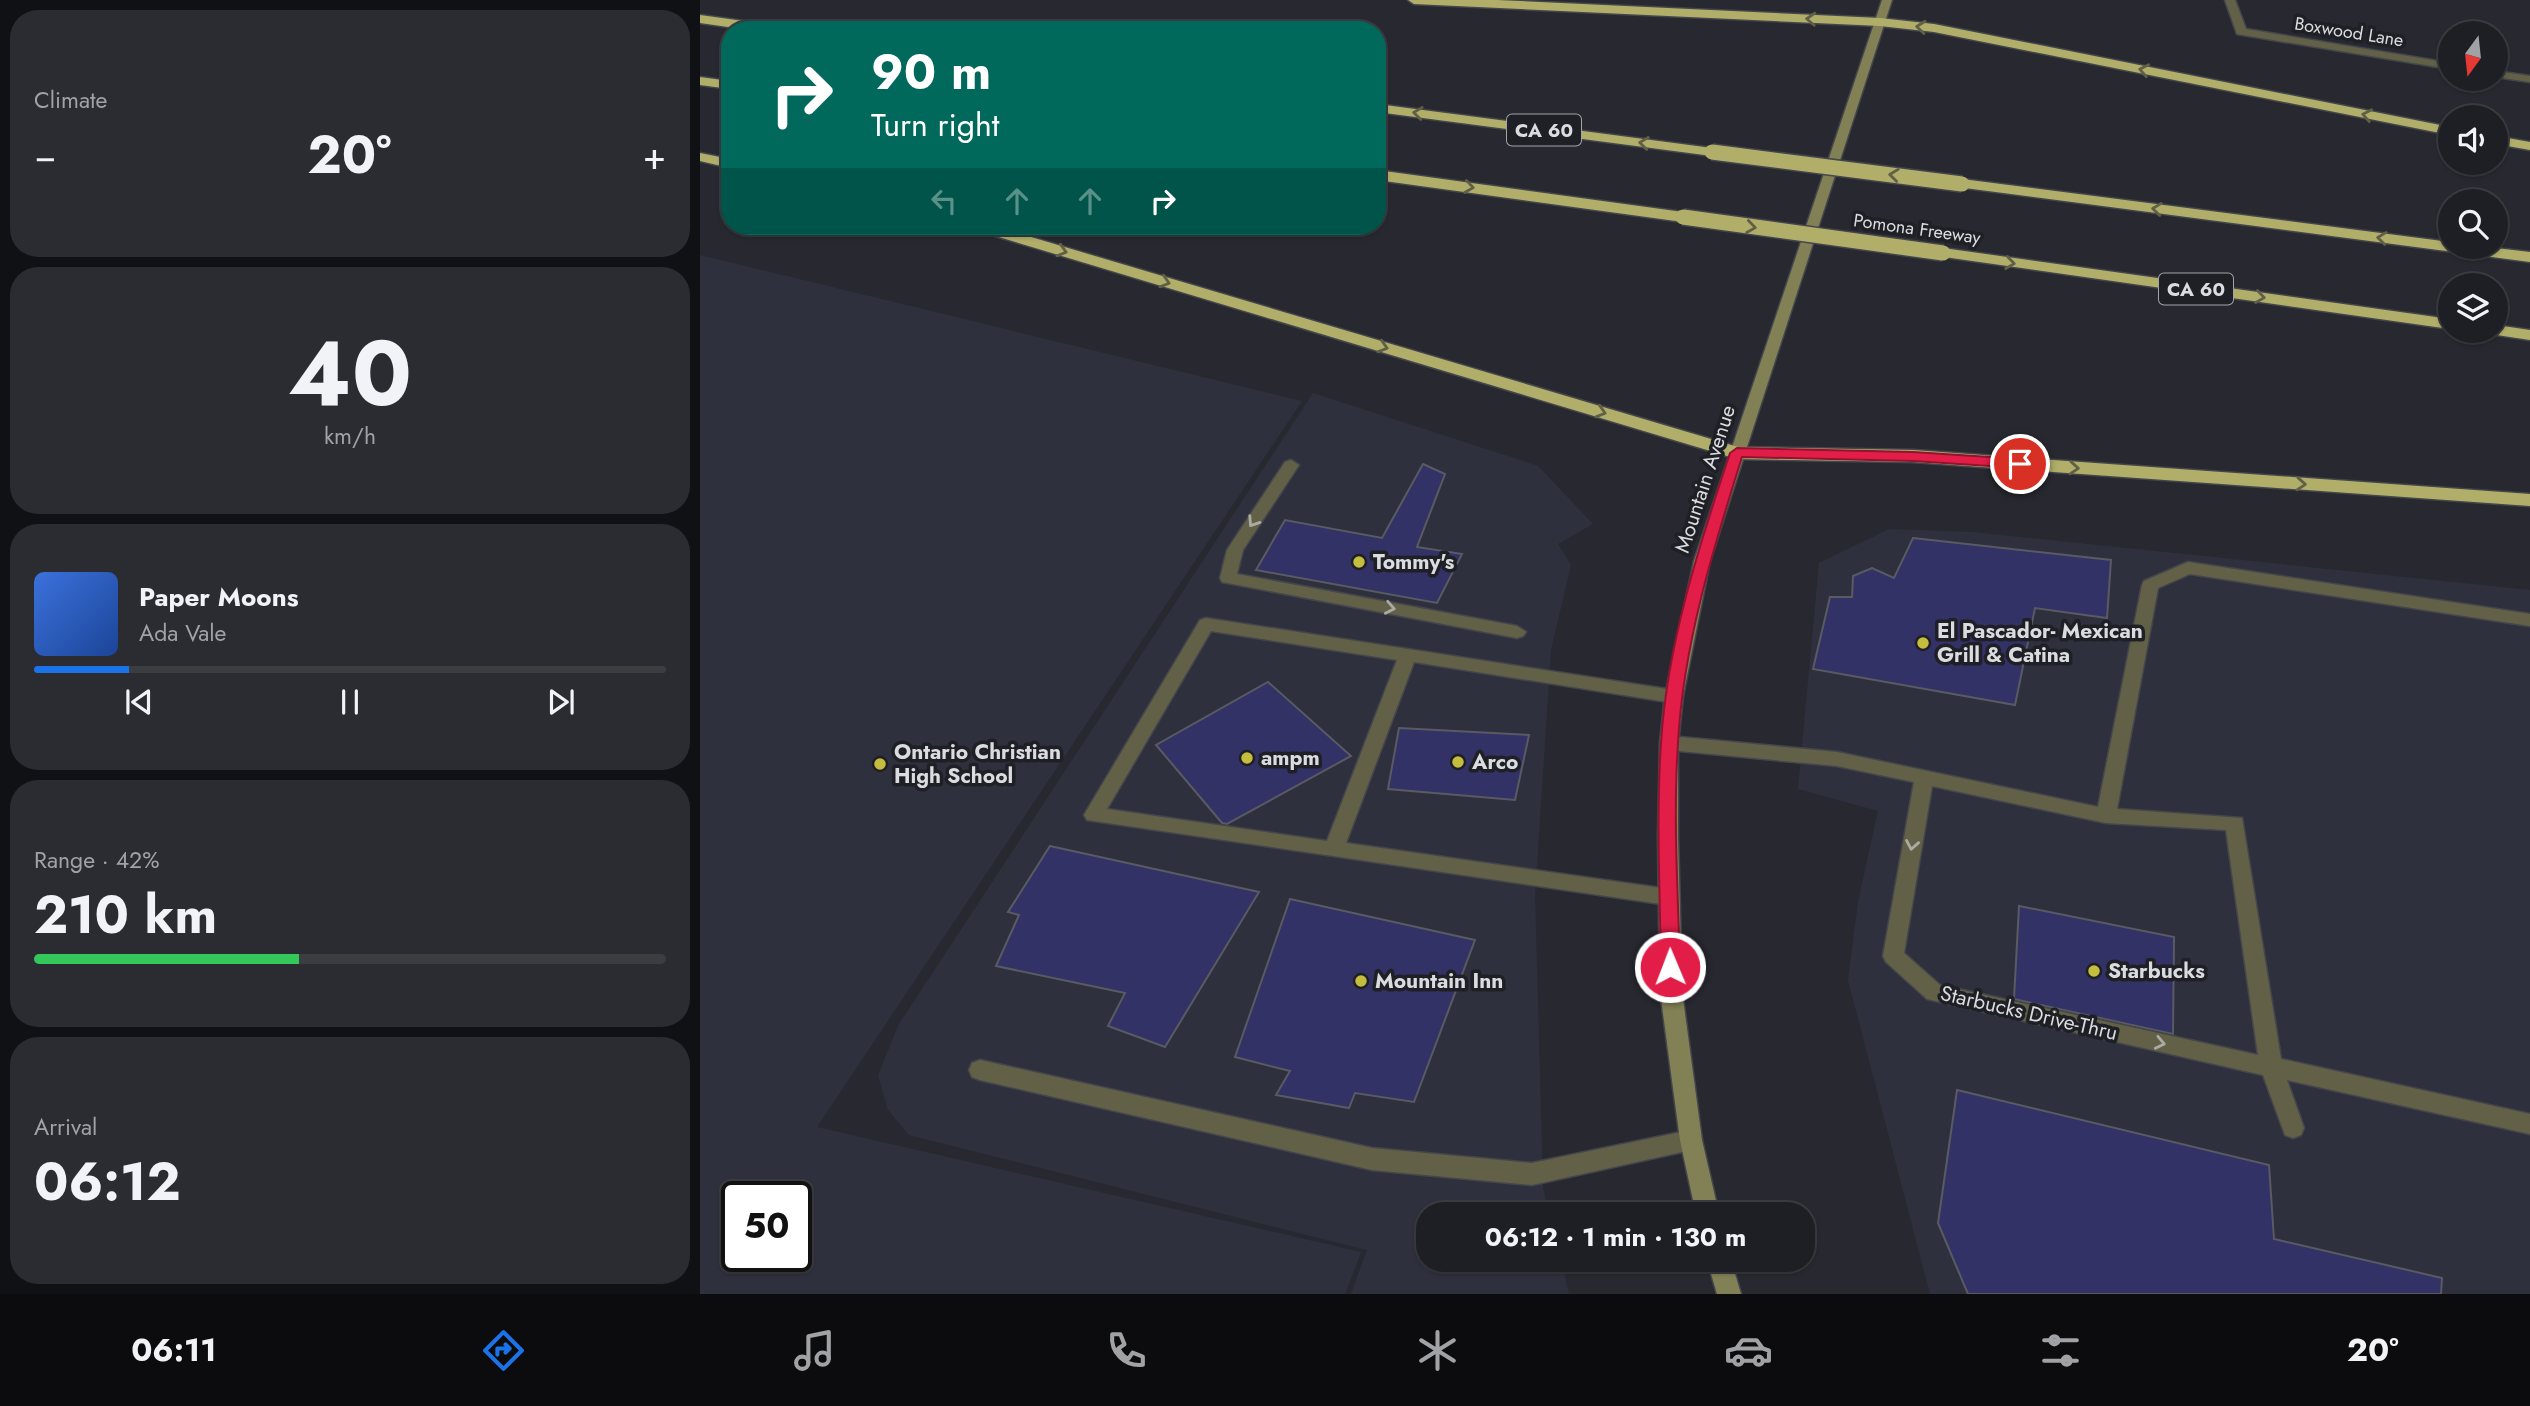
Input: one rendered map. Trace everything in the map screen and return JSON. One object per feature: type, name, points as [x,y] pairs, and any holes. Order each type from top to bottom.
[{"type":"highway","points":[[1414,0],[1880,22],[1934,28],[2438,129]]},
{"type":"highway","points":[[700,19],[721,22]]},
{"type":"highway","points":[[700,81],[721,84]]},
{"type":"highway","name":"CA 60","points":[[1386,109],[2438,245]]},
{"type":"highway","points":[[2508,142],[2530,146]]},
{"type":"highway","points":[[700,157],[721,162]]},
{"type":"highway","name":"Pomona Freeway","points":[[1386,176],[2438,322]]},
{"type":"highway","points":[[1008,235],[1737,453],[1913,456],[2530,500]]},
{"type":"highway","name":"CA 60","points":[[2508,254],[2530,257]]},
{"type":"highway","points":[[2508,332],[2530,335]]},
{"type":"main road","name":"Mountain Avenue","points":[[1704,1202],[1691,1140],[1671,991],[1668,897],[1669,743],[1674,696],[1702,561],[1888,0]]},
{"type":"main road","points":[[1723,1272],[1729,1294]]},
{"type":"street","name":"Boxwood Lane","points":[[2230,0],[2241,32],[2438,64]]},
{"type":"street","points":[[2508,76],[2530,79]]},
{"type":"street","points":[[1291,465],[1234,550],[1228,578],[1517,632]]},
{"type":"street","points":[[2106,816],[2150,585],[2188,568],[2530,620]]},
{"type":"street","points":[[1668,897],[1094,815],[1206,624],[1674,696]]},
{"type":"street","points":[[1334,849],[1408,655]]},
{"type":"street","points":[[1669,743],[1837,759],[2106,816],[2235,823],[2271,1067],[2293,1128]]},
{"type":"street","name":"Starbucks Drive-Thru","points":[[1923,778],[1893,956],[1934,993],[2271,1067]]},
{"type":"street","points":[[2271,1067],[2530,1124]]},
{"type":"street","points":[[980,1070],[1372,1159],[1532,1174],[1691,1140]]},
{"type":"shaded area","name":"Ontario Christian High School","points":[[700,255],[1302,401],[817,1127],[1361,1252],[1345,1294],[700,1294]]},
{"type":"shaded area","points":[[1313,393],[1538,466],[1593,524],[1558,544],[1571,565],[1551,650],[1535,895],[1543,1188],[1546,1202],[1416,1202],[1416,1272],[1564,1272],[1569,1294],[1351,1294],[1367,1250],[909,1135],[888,1110],[878,1075],[899,1024]]},
{"type":"shaded area","points":[[1889,529],[1972,532],[2530,590],[2530,1294],[1930,1294],[1848,980],[1858,902],[1878,811],[1798,789],[1819,563]]},
{"type":"building","name":"Tommy's","points":[[1423,464],[1445,474],[1417,547],[1462,554],[1437,603],[1256,570],[1285,520],[1382,538]]},
{"type":"building","name":"El Pascador- Mexican Grill & Catina","points":[[1913,538],[2111,560],[2107,618],[2035,608],[2015,705],[1813,669],[1830,597],[1852,597],[1853,576],[1872,568],[1894,578]]},
{"type":"building","name":"ampm","points":[[1268,682],[1351,756],[1227,824],[1222,823],[1156,745]]},
{"type":"building","name":"Arco","points":[[1399,728],[1529,735],[1515,800],[1388,789]]},
{"type":"building","points":[[1050,846],[1259,892],[1165,1047],[1108,1026],[1125,993],[996,966],[1019,915],[1008,912]]},
{"type":"building","points":[[1290,899],[1475,940],[1414,1102],[1355,1093],[1349,1108],[1276,1095],[1290,1071],[1235,1057]]},
{"type":"building","name":"Starbucks","points":[[2019,906],[2174,937],[2173,1034],[2014,999]]},
{"type":"building","points":[[1957,1090],[2269,1165],[2274,1239],[2442,1278],[2441,1294],[1968,1294],[1938,1223]]},
{"type":"place","name":"Tommy's","points":[[1359,562]]},
{"type":"place","name":"El Pascador- Mexican Grill & Catina","points":[[1923,643]]},
{"type":"place","name":"ampm","points":[[1247,758]]},
{"type":"place","name":"Arco","points":[[1458,762]]},
{"type":"place","name":"Ontario Christian High School","points":[[880,764]]},
{"type":"place","name":"Starbucks","points":[[2094,971]]},
{"type":"place","name":"Mountain Inn","points":[[1361,981]]},
{"type":"route","points":[[1670,967],[1669,743],[1674,696],[1702,561],[1737,453],[1913,456],[2020,464]]}]
